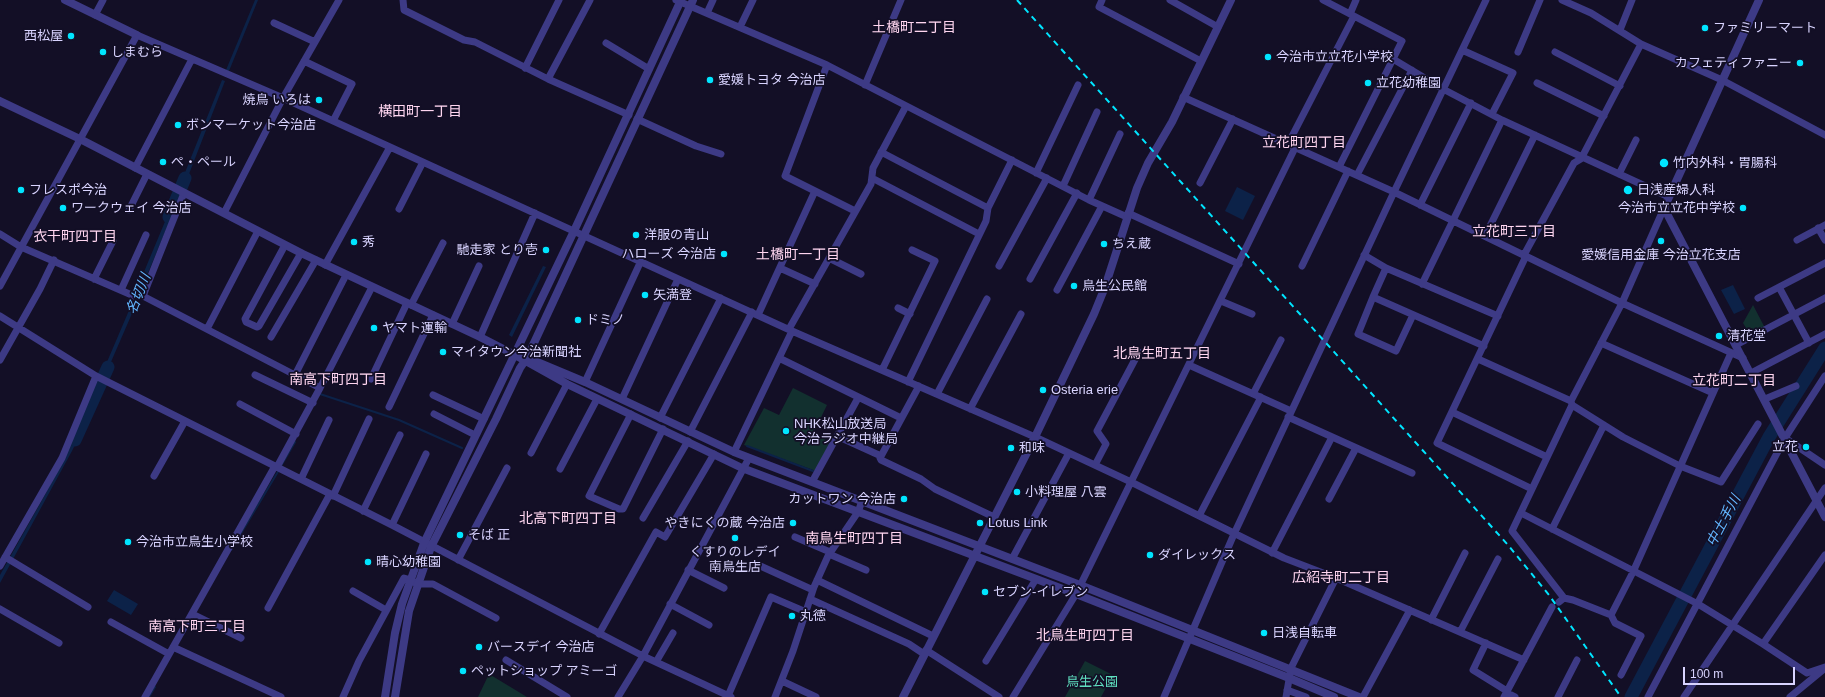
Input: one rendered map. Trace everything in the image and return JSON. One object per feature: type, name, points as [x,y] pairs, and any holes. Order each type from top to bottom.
[{"type":"street","points":[[65,0],[76,2],[95,15],[137,35],[283,98],[755,314],[1035,437],[1131,482],[1272,553],[1336,578],[1524,660]]},
{"type":"street","points":[[95,15],[103,0]]},
{"type":"street","points":[[224,213],[283,98],[338,0]]},
{"type":"street","points":[[403,0],[404,10],[464,40],[475,42],[548,79],[629,115]]},
{"type":"street","points":[[525,68],[559,0]]},
{"type":"street","points":[[548,79],[590,0]]},
{"type":"street","points":[[395,697],[414,582],[424,543],[629,115],[679,0],[691,3],[707,13],[827,65],[1089,200],[1239,264]]},
{"type":"street","points":[[707,13],[713,0]]},
{"type":"street","points":[[740,27],[753,0]]},
{"type":"street","points":[[864,85],[901,0]]},
{"type":"street","points":[[1102,0],[1099,7],[1201,61]]},
{"type":"street","points":[[1170,0],[1218,27]]},
{"type":"street","points":[[903,697],[1035,437],[1094,314],[1117,252],[1127,215],[1148,163],[1172,122],[1231,0]]},
{"type":"street","points":[[1323,0],[1402,41],[1339,168]]},
{"type":"street","points":[[1013,697],[1076,594],[1221,301],[1352,15],[1356,0]]},
{"type":"street","points":[[1164,697],[1234,534],[1364,255],[1486,0]]},
{"type":"street","points":[[1518,52],[1540,0]]},
{"type":"street","points":[[1562,0],[1591,13],[1641,44],[1722,80],[1825,135]]},
{"type":"street","points":[[1620,30],[1632,0]]},
{"type":"street","points":[[1621,675],[1641,636],[1615,623],[1611,615],[1573,600],[1562,600],[1512,531],[1572,403],[1622,303],[1759,0]]},
{"type":"street","points":[[385,697],[395,633],[402,604],[496,419],[520,368],[526,360],[551,303],[584,236],[691,3]]},
{"type":"street","points":[[274,23],[315,42]]},
{"type":"street","points":[[0,286],[137,35]]},
{"type":"street","points":[[606,43],[649,68]]},
{"type":"street","points":[[1532,489],[1437,443],[1478,359],[1525,256],[1574,163],[1583,157],[1641,44]]},
{"type":"street","points":[[1462,50],[1513,73],[1492,114]]},
{"type":"street","points":[[1555,52],[1620,86]]},
{"type":"street","points":[[135,168],[192,59]]},
{"type":"street","points":[[1393,59],[1443,89],[1502,120],[1669,197]]},
{"type":"street","points":[[304,61],[352,84],[333,121]]},
{"type":"street","points":[[827,65],[786,176],[855,211]]},
{"type":"street","points":[[1357,175],[1412,70]]},
{"type":"street","points":[[1538,83],[1604,116]]},
{"type":"street","points":[[1036,173],[1078,85]]},
{"type":"street","points":[[1183,97],[1394,192],[1622,303],[1743,358]]},
{"type":"street","points":[[0,101],[80,139],[325,265],[480,337],[515,355],[585,382],[734,452],[1194,629],[1359,697]]},
{"type":"street","points":[[1420,205],[1471,103]]},
{"type":"street","points":[[734,452],[814,284],[871,184],[873,168],[906,106]]},
{"type":"street","points":[[1063,186],[1097,112]]},
{"type":"street","points":[[637,119],[696,146],[721,154]]},
{"type":"street","points":[[1200,183],[1233,119]]},
{"type":"street","points":[[1422,284],[1502,120]]},
{"type":"street","points":[[1089,200],[1120,134]]},
{"type":"street","points":[[1484,236],[1535,135]]},
{"type":"street","points":[[1619,174],[1636,140]]},
{"type":"street","points":[[325,265],[390,147]]},
{"type":"street","points":[[881,152],[988,208]]},
{"type":"street","points":[[908,382],[986,221],[988,208],[1012,160]]},
{"type":"street","points":[[399,210],[423,162]]},
{"type":"street","points":[[1302,266],[1348,171]]},
{"type":"street","points":[[129,210],[151,176]]},
{"type":"street","points":[[872,178],[979,234]]},
{"type":"street","points":[[999,266],[1047,178]]},
{"type":"street","points":[[690,432],[780,268],[815,191]]},
{"type":"street","points":[[143,296],[184,193]]},
{"type":"street","points":[[1030,279],[1077,194]]},
{"type":"street","points":[[1057,290],[1102,206]]},
{"type":"street","points":[[1664,208],[1785,437],[1825,517]]},
{"type":"street","points":[[480,337],[535,213]]},
{"type":"street","points":[[1797,240],[1822,226],[1825,240]]},
{"type":"street","points":[[207,329],[258,231]]},
{"type":"street","points":[[0,234],[21,247],[54,260],[94,279],[134,296],[143,296],[320,388]]},
{"type":"street","points":[[121,290],[146,235]]},
{"type":"street","points":[[94,279],[113,241]]},
{"type":"street","points":[[371,379],[409,304],[443,243]]},
{"type":"street","points":[[284,245],[245,319],[246,322],[258,327],[259,326],[301,253]]},
{"type":"street","points":[[882,370],[935,261],[912,250]]},
{"type":"street","points":[[1364,255],[1386,268],[1498,316]]},
{"type":"street","points":[[829,258],[861,274]]},
{"type":"street","points":[[0,360],[40,290],[54,260]]},
{"type":"street","points":[[271,337],[316,260]]},
{"type":"street","points":[[585,382],[640,262]]},
{"type":"street","points":[[1758,298],[1825,263]]},
{"type":"street","points":[[452,324],[479,266]]},
{"type":"street","points":[[780,268],[814,284]]},
{"type":"street","points":[[1386,268],[1358,334],[1396,351],[1413,315]]},
{"type":"street","points":[[294,375],[346,274]]},
{"type":"street","points":[[622,399],[678,279]]},
{"type":"street","points":[[145,697],[296,434],[372,287]]},
{"type":"street","points":[[1779,287],[1809,343]]},
{"type":"street","points":[[1373,297],[1484,346]]},
{"type":"street","points":[[660,418],[721,298]]},
{"type":"street","points":[[1736,345],[1825,298]]},
{"type":"street","points":[[937,394],[987,299]]},
{"type":"street","points":[[1221,301],[1252,314]]},
{"type":"street","points":[[898,308],[910,314]]},
{"type":"street","points":[[970,409],[1020,314]]},
{"type":"street","points":[[389,407],[433,315]]},
{"type":"street","points":[[0,316],[96,376],[392,525],[431,547],[599,634],[729,696],[771,597],[806,612]]},
{"type":"street","points":[[1751,373],[1825,334]]},
{"type":"street","points":[[1253,394],[1281,340]]},
{"type":"street","points":[[1601,343],[1713,393]]},
{"type":"street","points":[[1095,465],[1106,444],[1096,431],[1140,352]]},
{"type":"street","points":[[1611,615],[1633,572],[1731,353]]},
{"type":"street","points":[[779,358],[901,418]]},
{"type":"street","points":[[1478,359],[1572,403],[1623,437],[1680,466],[1721,482],[1758,424]]},
{"type":"street","points":[[526,360],[567,384],[742,468],[1076,594],[1334,697]]},
{"type":"street","points":[[1189,365],[1261,397],[1332,437],[1412,473]]},
{"type":"street","points":[[256,375],[313,403]]},
{"type":"street","points":[[88,606],[1,562],[62,458],[96,376]]},
{"type":"street","points":[[1648,697],[1785,437],[1825,376]]},
{"type":"street","points":[[531,453],[567,384]]},
{"type":"street","points":[[881,456],[919,386]]},
{"type":"street","points":[[1765,399],[1796,386]]},
{"type":"street","points":[[433,395],[484,419]]},
{"type":"street","points":[[1199,516],[1261,397]]},
{"type":"street","points":[[812,482],[858,398]]},
{"type":"street","points":[[560,469],[597,399]]},
{"type":"street","points":[[240,404],[296,434]]},
{"type":"street","points":[[1452,412],[1547,457]]},
{"type":"street","points":[[434,414],[475,435]]},
{"type":"street","points":[[631,414],[589,496],[619,510],[622,509],[663,429]]},
{"type":"street","points":[[268,608],[331,495],[369,419]]},
{"type":"street","points":[[301,479],[329,420]]},
{"type":"street","points":[[154,476],[186,421]]},
{"type":"street","points":[[1552,529],[1604,425]]},
{"type":"street","points":[[363,511],[400,435]]},
{"type":"street","points":[[837,436],[881,456],[880,458],[882,460],[921,479],[935,489],[994,517]]},
{"type":"street","points":[[1272,553],[1332,437]]},
{"type":"street","points":[[1785,437],[1825,465]]},
{"type":"street","points":[[643,518],[688,441]]},
{"type":"street","points":[[1329,500],[1356,448]]},
{"type":"street","points":[[1012,559],[1069,453]]},
{"type":"street","points":[[392,525],[426,454]]},
{"type":"street","points":[[599,634],[656,532],[665,537],[714,454]]},
{"type":"street","points":[[618,697],[643,656],[748,458]]},
{"type":"street","points":[[458,560],[507,468]]},
{"type":"street","points":[[1684,697],[1825,488]]},
{"type":"street","points":[[775,697],[817,580],[830,553],[858,512],[862,501]]},
{"type":"street","points":[[1521,513],[1633,572],[1698,604],[1807,673],[1825,668]]},
{"type":"street","points":[[795,537],[866,570]]},
{"type":"street","points":[[1431,620],[1464,554]]},
{"type":"street","points":[[1763,644],[1825,555]]},
{"type":"street","points":[[1460,632],[1498,559]]},
{"type":"street","points":[[756,564],[813,590]]},
{"type":"street","points":[[688,570],[724,588]]},
{"type":"street","points":[[343,697],[359,661],[404,578],[414,582],[433,584],[496,618]]},
{"type":"street","points":[[1306,697],[1287,694],[1291,668],[1336,578]]},
{"type":"street","points":[[986,661],[1036,579]]},
{"type":"street","points":[[817,580],[933,636]]},
{"type":"street","points":[[353,591],[386,610]]},
{"type":"street","points":[[810,599],[925,652],[999,697]]},
{"type":"street","points":[[670,604],[709,625]]},
{"type":"street","points":[[1506,694],[1552,607]]},
{"type":"street","points":[[0,609],[59,643]]},
{"type":"street","points":[[1363,697],[1410,610]]},
{"type":"street","points":[[192,614],[241,638]]},
{"type":"street","points":[[111,622],[169,654]]},
{"type":"street","points":[[656,662],[673,633]]},
{"type":"street","points":[[1486,643],[1473,670],[1506,694],[1515,697]]},
{"type":"street","points":[[173,647],[281,697]]},
{"type":"street","points":[[506,660],[567,697]]},
{"type":"street","points":[[1558,697],[1577,660]]},
{"type":"street","points":[[1790,697],[1825,668]]},
{"type":"street","points":[[782,681],[816,697]]},
{"type":"green space","points":[[1753,305],[1765,328],[1751,336],[1743,323]]},
{"type":"green space","points":[[793,388],[827,405],[813,434],[830,442],[816,471],[744,445],[764,408],[779,415]]},
{"type":"green space","name":"鳥生公園","points":[[1085,661],[1113,675],[1101,697],[1065,697]]},
{"type":"green space","points":[[489,674],[527,697],[478,697]]},
{"type":"water","points":[[255,0],[258,0],[229,71],[226,70]]},
{"type":"water","points":[[222,80],[225,81],[184,187],[180,185]]},
{"type":"water","points":[[1237,187],[1255,196],[1243,220],[1225,211]]},
{"type":"water","points":[[174,200],[178,201],[140,292],[136,291]]},
{"type":"water","points":[[543,266],[546,267],[512,337],[509,335]]},
{"type":"water","points":[[1733,285],[1745,309],[1734,314],[1721,290]]},
{"type":"water","points":[[133,301],[137,302],[104,378],[101,376]]},
{"type":"water","points":[[80,424],[84,426],[72,451],[0,583],[0,575],[46,493]]},
{"type":"water","points":[[114,590],[138,604],[131,615],[107,601]]},
{"type":"waterway","name":"名切川","points":[[169,217],[185,178]]},
{"type":"waterway","name":"中土手川","points":[[1631,697],[1769,437],[1825,348]]},
{"type":"waterway","name":"名切川","points":[[75,440],[108,367]]},
{"type":"waterway","points":[[320,394],[399,420],[462,448]]},
{"type":"waterway","points":[[281,466],[295,442]]},
{"type":"waterway","points":[[747,446],[813,471]]},
{"type":"waterway","points":[[231,550],[279,470]]},
{"type":"waterway","points":[[149,697],[155,687]]},
{"type":"railway","points":[[1017,0],[1508,545],[1549,595],[1621,697]]},
{"type":"place","name":"ファミリーマート","points":[[1705,28]]},
{"type":"place","name":"西松屋","points":[[71,36]]},
{"type":"place","name":"しまむら","points":[[103,52]]},
{"type":"place","name":"今治市立立花小学校","points":[[1268,57]]},
{"type":"place","name":"カフェティファニー","points":[[1800,63]]},
{"type":"place","name":"愛媛トヨタ 今治店","points":[[710,80]]},
{"type":"place","name":"立花幼稚園","points":[[1368,83]]},
{"type":"place","name":"焼鳥 いろは","points":[[319,100]]},
{"type":"place","name":"ボンマーケット今治店","points":[[178,125]]},
{"type":"place","name":"ぺ・ペール","points":[[163,162]]},
{"type":"place","name":"竹内外科・胃腸科","points":[[1664,163]]},
{"type":"place","name":"フレスポ今治","points":[[21,190]]},
{"type":"place","name":"日浅産婦人科","points":[[1628,190]]},
{"type":"place","name":"ワークウェイ 今治店","points":[[63,208]]},
{"type":"place","name":"今治市立立花中学校","points":[[1743,208]]},
{"type":"place","name":"洋服の青山","points":[[636,235]]},
{"type":"place","name":"愛媛信用金庫 今治立花支店","points":[[1661,241]]},
{"type":"place","name":"秀","points":[[354,242]]},
{"type":"place","name":"ちえ蔵","points":[[1104,244]]},
{"type":"place","name":"馳走家 とり壱","points":[[546,250]]},
{"type":"place","name":"ハローズ 今治店","points":[[724,254]]},
{"type":"place","name":"鳥生公民館","points":[[1074,286]]},
{"type":"place","name":"矢満登","points":[[645,295]]},
{"type":"place","name":"ドミノ","points":[[578,320]]},
{"type":"place","name":"ヤマト運輸","points":[[374,328]]},
{"type":"place","name":"清花堂","points":[[1719,336]]},
{"type":"place","name":"マイタウン今治新聞社","points":[[443,352]]},
{"type":"place","name":"Osteria erie","points":[[1043,390]]},
{"type":"place","name":"NHK松山放送局 今治ラジオ中継局","points":[[786,431]]},
{"type":"place","name":"立花","points":[[1806,447]]},
{"type":"place","name":"和味","points":[[1011,448]]},
{"type":"place","name":"小料理屋 八雲","points":[[1017,492]]},
{"type":"place","name":"カットワン 今治店","points":[[904,499]]},
{"type":"place","name":"やきにくの蔵 今治店","points":[[793,523]]},
{"type":"place","name":"Lotus Link","points":[[980,523]]},
{"type":"place","name":"そば 正","points":[[460,535]]},
{"type":"place","name":"くすりのレデイ 南鳥生店","points":[[735,538]]},
{"type":"place","name":"今治市立鳥生小学校","points":[[128,542]]},
{"type":"place","name":"ダイレックス","points":[[1150,555]]},
{"type":"place","name":"晴心幼稚園","points":[[368,562]]},
{"type":"place","name":"セブン-イレブン","points":[[985,592]]},
{"type":"place","name":"丸徳","points":[[792,616]]},
{"type":"place","name":"日浅自転車","points":[[1264,633]]},
{"type":"place","name":"バースデイ 今治店","points":[[479,647]]},
{"type":"place","name":"ペットショップ アミーゴ","points":[[463,671]]},
{"type":"district","name":"土橋町二丁目","points":[[914,28]]},
{"type":"district","name":"横田町一丁目","points":[[420,112]]},
{"type":"district","name":"立花町四丁目","points":[[1304,143]]},
{"type":"district","name":"立花町三丁目","points":[[1514,232]]},
{"type":"district","name":"衣干町四丁目","points":[[75,237]]},
{"type":"district","name":"土橋町一丁目","points":[[798,255]]},
{"type":"district","name":"北鳥生町五丁目","points":[[1162,354]]},
{"type":"district","name":"南高下町四丁目","points":[[338,380]]},
{"type":"district","name":"立花町二丁目","points":[[1734,381]]},
{"type":"district","name":"北高下町四丁目","points":[[568,519]]},
{"type":"district","name":"南鳥生町四丁目","points":[[854,539]]},
{"type":"district","name":"広紹寺町二丁目","points":[[1341,578]]},
{"type":"district","name":"南高下町三丁目","points":[[197,627]]},
{"type":"district","name":"北鳥生町四丁目","points":[[1085,636]]}]
